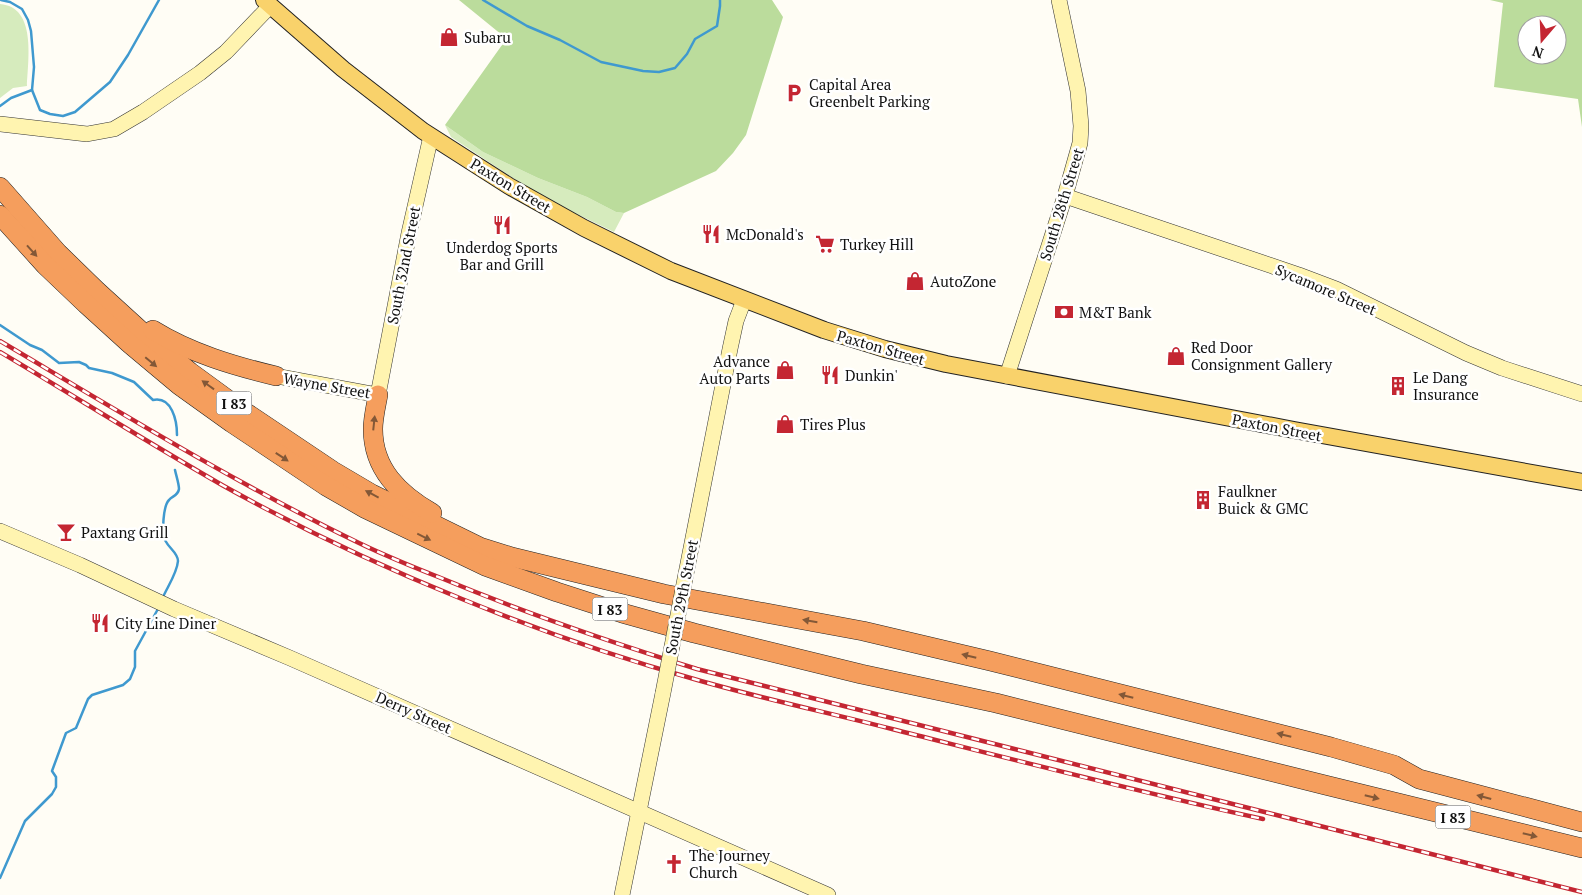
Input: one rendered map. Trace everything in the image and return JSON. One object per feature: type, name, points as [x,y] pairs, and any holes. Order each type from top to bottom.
[{"type":"highway","name":"I 83","points":[[0,187],[58,253],[97,291],[190,372],[242,410],[333,471],[372,494],[480,547],[512,557],[664,594],[863,631],[990,661],[1331,747],[1394,765],[1419,780],[1582,822]]},
{"type":"highway","name":"I 83","points":[[0,214],[45,265],[86,304],[130,344],[179,385],[209,407],[350,500],[428,540],[485,566],[622,613],[694,633],[862,674],[996,703],[1325,786],[1582,848]]},
{"type":"highway","points":[[97,291],[144,324],[177,343],[242,367],[276,376]]},
{"type":"highway","points":[[378,395],[373,427],[374,444],[377,458],[388,477],[402,491],[429,511],[512,557]]},
{"type":"main road","name":"South 28th Street","points":[[1007,376],[1066,196],[1078,150],[1081,126],[1078,91],[1059,0]]},
{"type":"main road","points":[[0,124],[87,134],[106,131],[120,126],[200,73],[226,52],[267,3]]},
{"type":"main road","name":"Paxton Street","points":[[267,3],[343,69],[431,136],[509,186],[584,228],[671,271],[824,330],[885,350],[946,364],[1582,482]]},
{"type":"main road","name":"South 32nd Street","points":[[378,395],[411,224],[431,136]]},
{"type":"main road","name":"Sycamore Street","points":[[1066,196],[1336,289],[1466,353],[1495,365],[1582,394]]},
{"type":"main road","name":"South 29th Street","points":[[622,895],[663,693],[707,458],[736,321],[744,300]]},
{"type":"main road","name":"Wayne Street","points":[[276,376],[378,395]]},
{"type":"main road","name":"Derry Street","points":[[0,531],[828,895]]},
{"type":"green space","points":[[459,0],[772,0],[783,17],[746,135],[733,153],[716,171],[624,213],[616,212],[587,197],[538,178],[483,152],[445,125],[502,45],[502,35]]},
{"type":"green space","points":[[1490,0],[1582,0],[1582,127],[1578,99],[1494,87],[1503,3]]},
{"type":"green space","points":[[0,4],[12,7],[20,14],[25,24],[29,49],[27,86],[13,88],[0,98]]},
{"type":"green space","points":[[445,125],[483,152],[538,178],[587,197],[616,212],[624,213],[614,232],[552,202],[513,178],[451,137]]},
{"type":"waterway","points":[[1,0],[10,2],[22,9],[28,20],[31,31],[34,67],[32,90],[40,110],[63,116],[75,112],[110,82],[128,55],[159,0]]},
{"type":"waterway","points":[[483,0],[527,26],[560,40],[601,62],[643,71],[659,72],[675,68],[687,54],[695,39],[717,26],[720,0]]},
{"type":"waterway","points":[[0,106],[11,98],[32,90]]},
{"type":"waterway","points":[[0,325],[30,345],[42,350],[59,363],[79,362],[89,368],[112,373],[134,382],[153,400],[165,402],[169,406],[176,423],[177,435]]},
{"type":"waterway","points":[[163,597],[174,575],[178,561],[176,554],[166,542],[163,534],[167,503],[176,495],[179,489],[175,470]]},
{"type":"waterway","points":[[0,878],[25,821],[52,794],[56,787],[56,777],[52,771],[66,733],[76,728],[88,699],[92,695],[123,685],[130,679],[135,667],[135,651],[159,607]]},
{"type":"railway","points":[[0,341],[177,446],[313,520],[400,561],[504,603],[568,626],[697,669],[1582,892]]},
{"type":"railway","points":[[0,352],[194,469],[280,516],[340,546],[431,586],[548,632],[635,662],[743,692],[1123,787],[1263,819]]},
{"type":"place","name":"Subaru","points":[[449,37]]},
{"type":"place","name":"Capital Area Greenbelt Parking","points":[[794,93]]},
{"type":"place","name":"Underdog Sports Bar and Grill","points":[[502,225]]},
{"type":"place","name":"McDonald's","points":[[711,234]]},
{"type":"place","name":"Turkey Hill","points":[[825,244]]},
{"type":"place","name":"AutoZone","points":[[915,281]]},
{"type":"place","name":"M&T Bank","points":[[1064,312]]},
{"type":"place","name":"Red Door Consignment Gallery","points":[[1176,356]]},
{"type":"place","name":"Advance Auto Parts","points":[[785,370]]},
{"type":"place","name":"Dunkin'","points":[[830,375]]},
{"type":"place","name":"Le Dang Insurance","points":[[1398,386]]},
{"type":"place","name":"Tires Plus","points":[[785,424]]},
{"type":"place","name":"Faulkner Buick & GMC","points":[[1203,500]]},
{"type":"place","name":"Paxtang Grill","points":[[66,532]]},
{"type":"place","name":"City Line Diner","points":[[100,623]]},
{"type":"place","name":"The Journey Church","points":[[674,864]]}]
